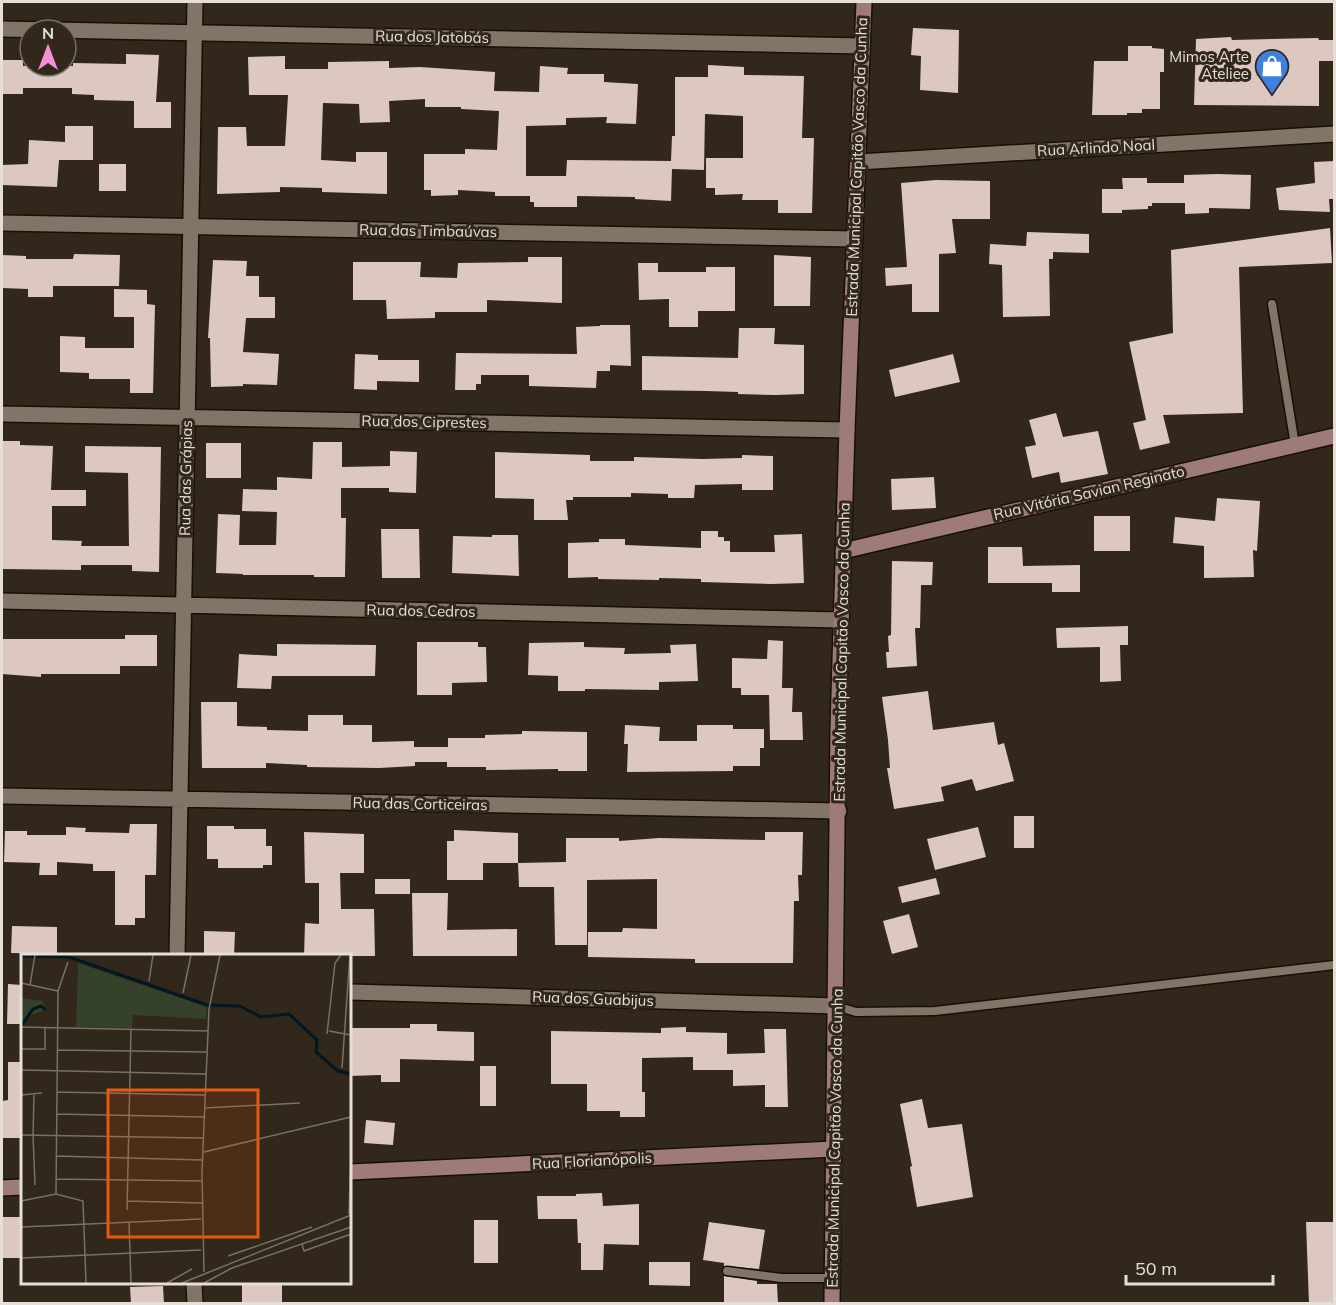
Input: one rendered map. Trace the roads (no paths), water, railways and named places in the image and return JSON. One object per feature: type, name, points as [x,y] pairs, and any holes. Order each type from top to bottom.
[{"type":"main road","name":"Estrada Municipal Capitão Vasco da Cunha","points":[[832,1304],[839,812],[838,728],[864,2]]},
{"type":"main road","name":"Rua Vitória Savian Reginato","points":[[843,551],[1335,436]]},
{"type":"main road","name":"Rua Florianópolis","points":[[351,1172],[834,1149]]},
{"type":"main road","points":[[2,1188],[21,1187]]},
{"type":"street","name":"Rua das Grápias","points":[[177,954],[195,2]]},
{"type":"street","name":"Rua dos Jatobás","points":[[2,29],[862,46]]},
{"type":"street","name":"Rua Arlindo Noal","points":[[858,162],[1335,134]]},
{"type":"street","name":"Rua das Timbaúvas","points":[[2,223],[854,239]]},
{"type":"street","name":"Rua dos Ciprestes","points":[[2,414],[847,430]]},
{"type":"street","name":"Rua dos Cedros","points":[[2,601],[842,620]]},
{"type":"street","name":"Rua das Corticeiras","points":[[2,796],[839,812]]},
{"type":"street","name":"Rua dos Guabijus","points":[[351,992],[836,1006]]},
{"type":"street","points":[[194,1284],[195,1304]]},
{"type":"lane","points":[[1272,304],[1295,445]]},
{"type":"lane","points":[[836,1006],[856,1012],[935,1011],[1335,964]]},
{"type":"lane","points":[[728,1271],[782,1278],[833,1278]]},
{"type":"place","name":"Mimos Arte Ateliee","points":[[1272,95]]}]
